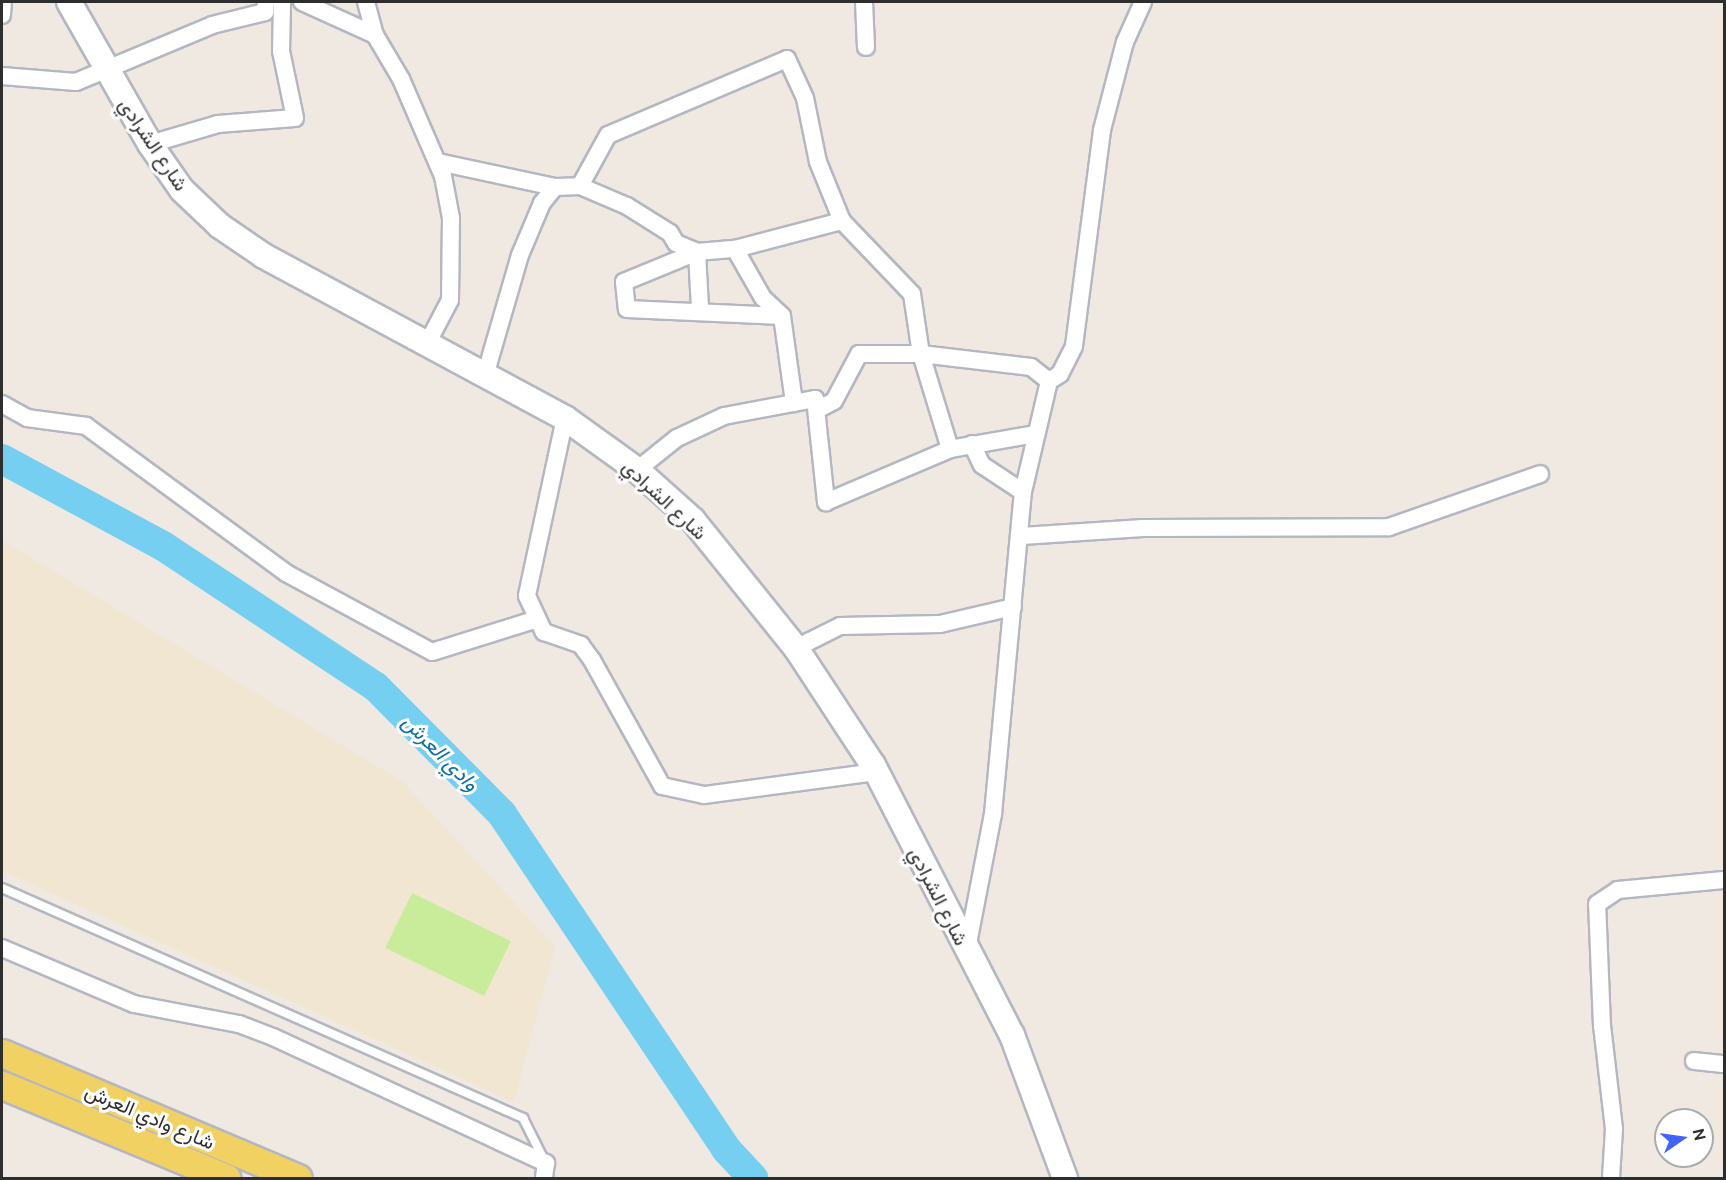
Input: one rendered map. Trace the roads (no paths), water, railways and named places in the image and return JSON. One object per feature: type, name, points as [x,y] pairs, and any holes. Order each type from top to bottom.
[{"type":"main road","name":"شارع وادي العرش","points":[[2,1053],[298,1179]]},
{"type":"main road","name":"شارع وادي العرش","points":[[2,1085],[227,1179]]},
{"type":"street","points":[[2,15],[3,2]]},
{"type":"street","name":"شارع الشرادي","points":[[69,2],[150,144],[182,190],[220,226],[264,256],[486,372],[565,418],[637,470],[693,520],[796,648],[877,772],[1012,1035],[1065,1179]]},
{"type":"street","points":[[2,76],[51,84],[76,82],[212,25],[265,12],[266,2]]},
{"type":"street","points":[[150,144],[218,124],[295,118],[280,51],[282,2]]},
{"type":"street","points":[[302,2],[375,35]]},
{"type":"street","points":[[366,2],[375,35],[438,162],[452,218],[450,300],[428,342]]},
{"type":"street","points":[[864,2],[866,47]]},
{"type":"street","points":[[967,950],[993,814],[1012,607],[1022,536],[1023,492],[1049,381],[1060,374],[1074,346],[1102,130],[1125,42],[1143,2]]},
{"type":"street","points":[[580,186],[608,135],[787,59],[805,98],[818,162],[842,221],[912,294],[921,354],[950,449]]},
{"type":"street","points":[[438,162],[555,187],[580,186],[627,206],[670,233],[676,243],[697,252]]},
{"type":"street","points":[[486,372],[520,255],[542,203],[555,187]]},
{"type":"street","points":[[782,316],[700,308],[627,309],[624,282],[697,252],[735,249],[842,221]]},
{"type":"street","points":[[735,249],[763,298],[782,316],[794,403]]},
{"type":"street","points":[[697,252],[700,308]]},
{"type":"street","points":[[819,409],[834,401],[859,354],[921,354],[1031,367],[1049,381]]},
{"type":"street","points":[[637,470],[677,438],[724,416],[815,399],[819,409],[826,502],[950,449],[1035,434]]},
{"type":"street","points":[[2,404],[27,418],[86,426],[286,573],[432,652],[534,620]]},
{"type":"street","points":[[565,418],[527,596],[534,620],[561,642],[581,645],[592,660],[662,786],[704,795],[877,772]]},
{"type":"street","points":[[972,444],[982,465],[1023,492]]},
{"type":"street","points":[[1022,536],[1143,528],[1389,527],[1540,474]]},
{"type":"street","points":[[796,648],[840,626],[940,624],[1012,607]]},
{"type":"street","points":[[1611,1179],[1614,1129],[1602,1026],[1597,904],[1618,891],[1725,880]]},
{"type":"street","points":[[2,948],[134,1004],[239,1024],[273,1037],[545,1171]]},
{"type":"street","points":[[1694,1061],[1725,1064]]},
{"type":"lane","points":[[2,888],[523,1118],[545,1171]]},
{"type":"waterway","name":"وادي العرش","points":[[2,459],[163,546],[376,687],[502,814],[726,1149],[753,1178]]}]
